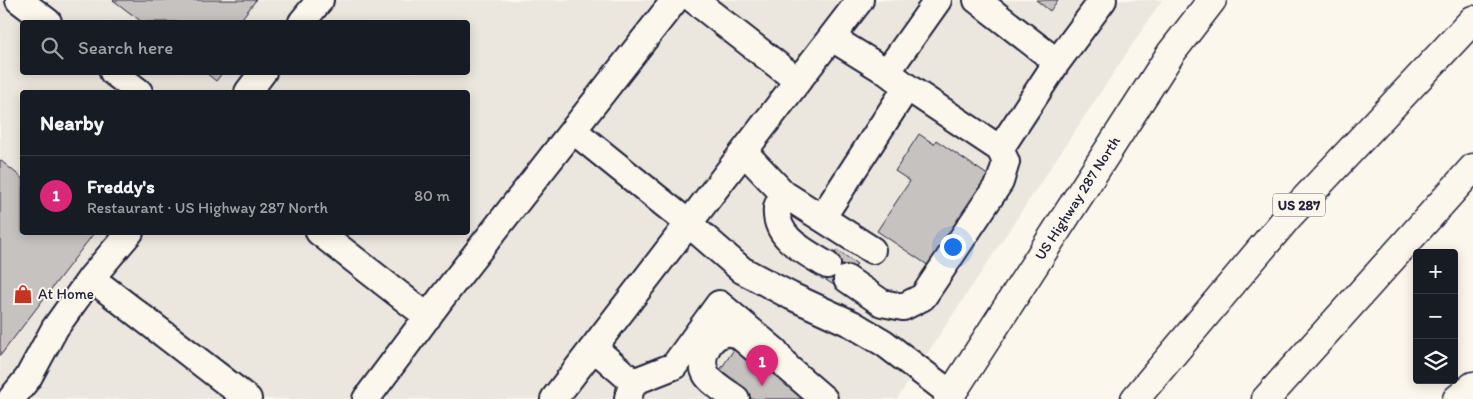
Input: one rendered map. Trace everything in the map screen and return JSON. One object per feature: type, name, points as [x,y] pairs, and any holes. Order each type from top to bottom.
[{"type":"main road","name":"US Highway 287 North","points":[[950,397],[1171,53],[1212,0]]},
{"type":"main road","name":"US 287","points":[[1135,399],[1288,218],[1473,20]]},
{"type":"main road","points":[[1266,399],[1473,168]]},
{"type":"main road","points":[[1457,399],[1473,386]]},
{"type":"lane","points":[[19,0],[45,20]]},
{"type":"lane","points":[[304,20],[320,0]]},
{"type":"lane","points":[[366,399],[675,0]]},
{"type":"lane","points":[[694,0],[798,81]]},
{"type":"lane","points":[[554,399],[860,0]]},
{"type":"lane","points":[[886,72],[938,0]]},
{"type":"lane","points":[[977,0],[1057,62]]},
{"type":"lane","points":[[1000,149],[1057,62],[1103,0]]},
{"type":"lane","points":[[784,194],[776,207],[779,226],[789,241],[882,303],[903,307],[923,297],[1000,182],[1006,162],[1000,149],[832,38]]},
{"type":"lane","points":[[117,75],[136,90]]},
{"type":"lane","points":[[250,90],[261,75]]},
{"type":"lane","points":[[822,218],[907,87]]},
{"type":"lane","points":[[574,132],[688,223],[742,270],[791,296],[852,324],[884,343],[950,397]]},
{"type":"lane","points":[[744,152],[784,194],[872,250]]},
{"type":"lane","points":[[11,399],[28,378],[55,328],[92,278],[128,235]]},
{"type":"lane","points":[[323,235],[428,317]]},
{"type":"lane","points":[[594,348],[630,391],[674,366],[742,270]]},
{"type":"lane","points":[[92,278],[248,399]]},
{"type":"lane","points":[[718,304],[775,351],[787,367],[824,399]]},
{"type":"lane","points":[[736,399],[706,376],[702,363],[703,354],[715,337],[725,333],[737,334],[771,361],[787,367]]},
{"type":"lane","points":[[674,366],[716,399]]},
{"type":"shaded area","points":[[0,0],[1162,0],[897,399],[0,399]]},
{"type":"building","points":[[113,0],[256,0],[241,20],[139,20]]},
{"type":"building","points":[[1036,0],[1058,0],[1050,11]]},
{"type":"building","points":[[209,75],[221,75],[216,81]]},
{"type":"building","points":[[919,134],[934,144],[936,140],[992,178],[932,268],[877,231],[910,181],[895,171]]},
{"type":"building","name":"At Home","points":[[0,160],[20,176],[20,235],[92,235],[0,356]]},
{"type":"building","points":[[837,250],[857,264],[841,290],[820,276]]},
{"type":"building","points":[[735,348],[746,353],[806,399],[752,399],[718,373]]},
{"type":"place","name":"At Home","points":[[23,294]]},
{"type":"place","name":"Freddy's","points":[[762,386]]}]
